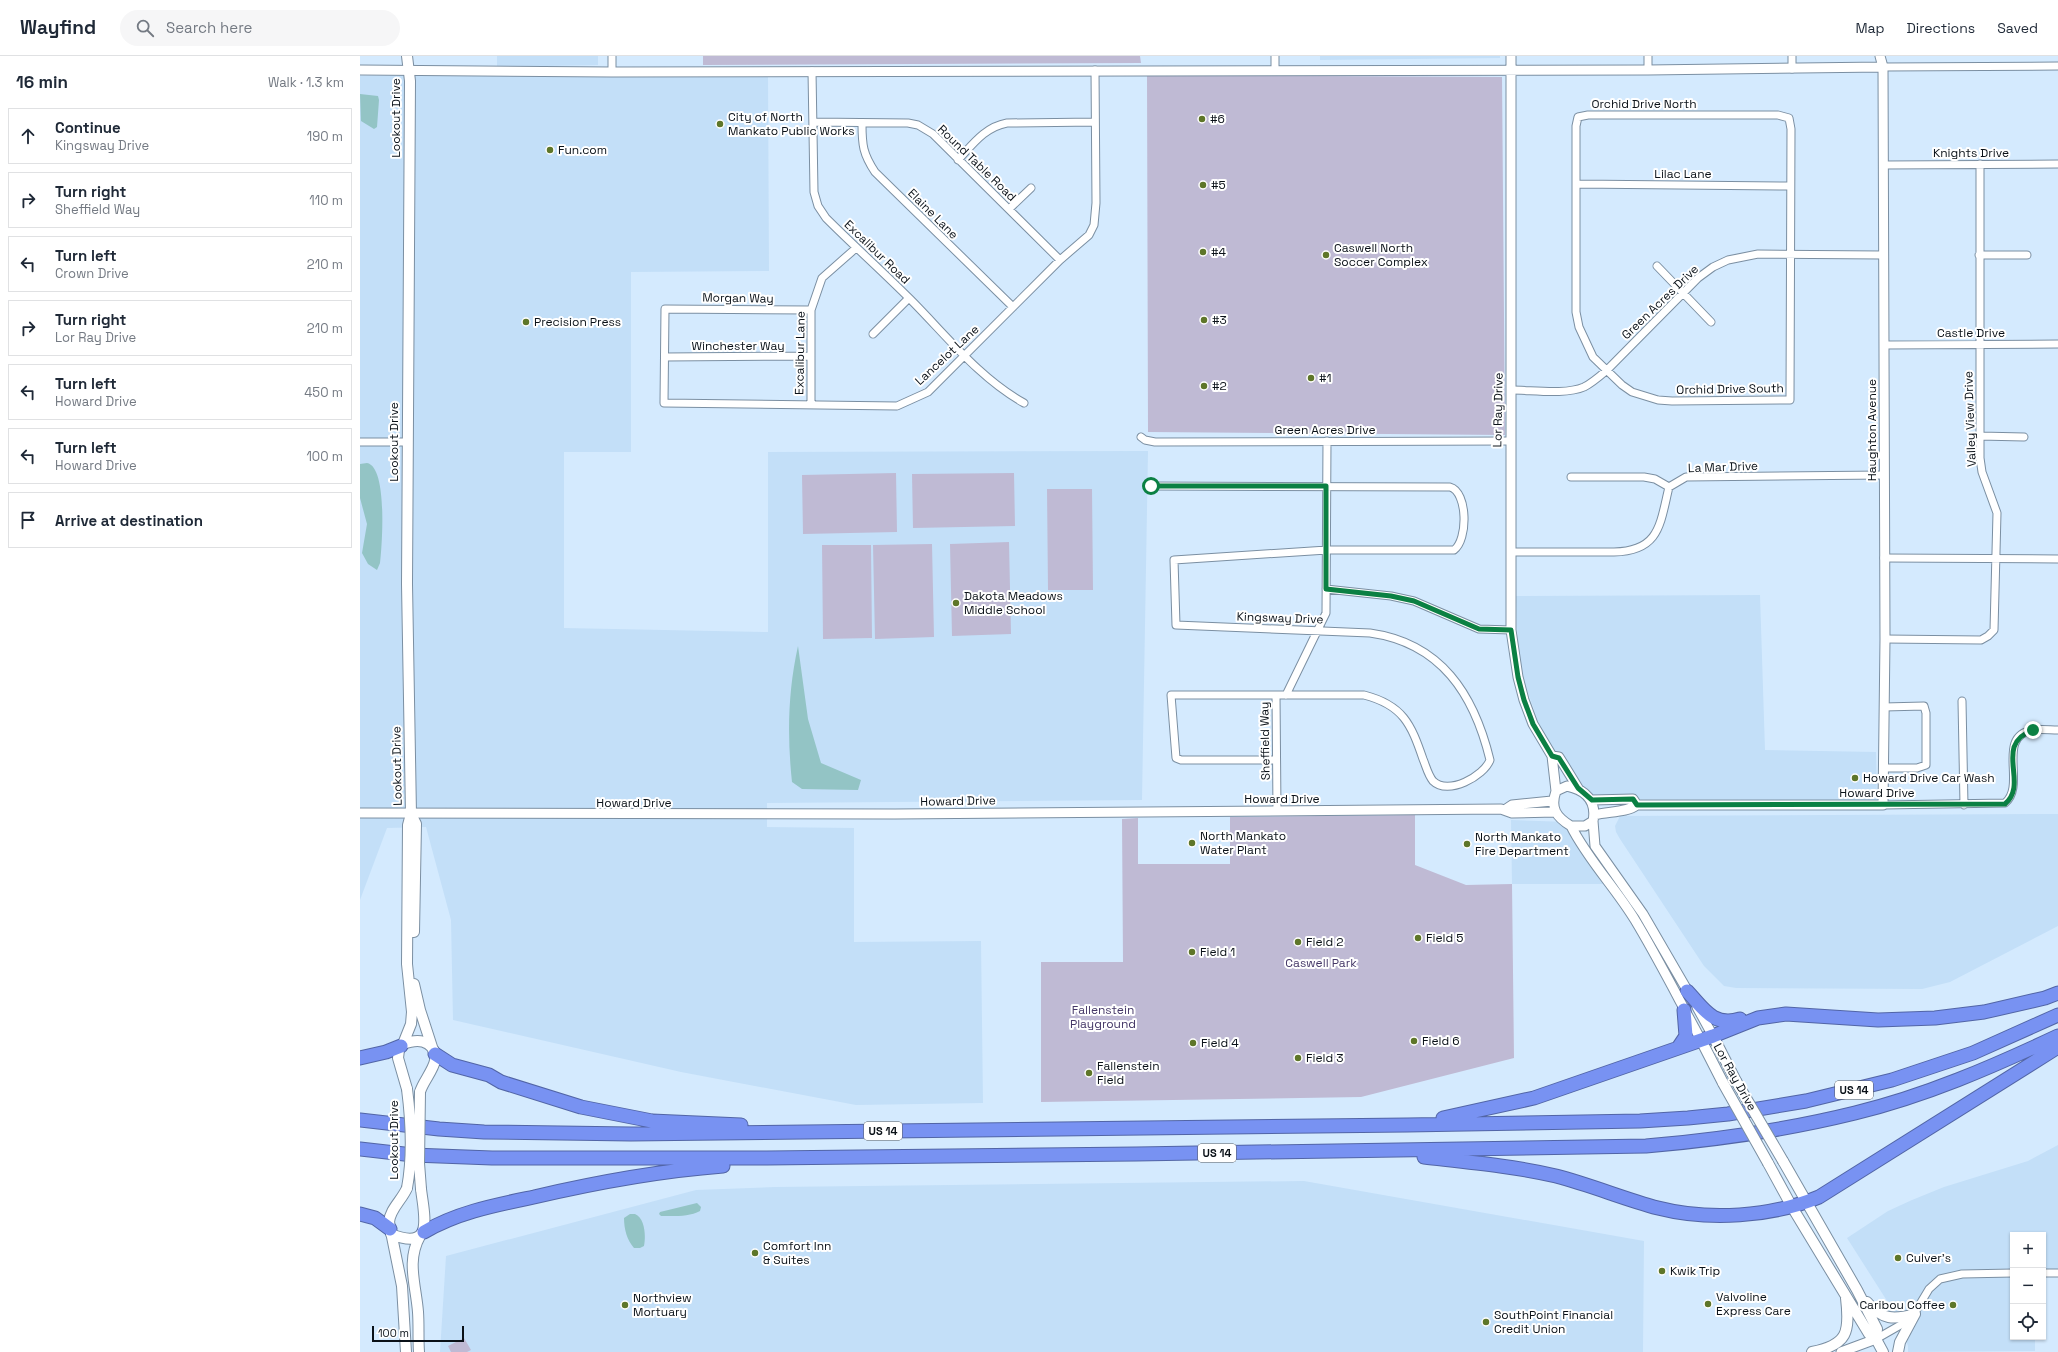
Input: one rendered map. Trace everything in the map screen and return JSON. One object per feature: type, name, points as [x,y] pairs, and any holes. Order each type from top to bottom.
[{"type":"highway","points":[[1687,991],[1708,1013],[1720,1021],[1731,1022],[1756,1016],[1776,1015],[1878,1020],[1935,1018],[1984,1012],[2045,998],[2058,993]]},
{"type":"highway","points":[[1678,1048],[1686,1036],[1684,1010]]},
{"type":"highway","points":[[1407,1125],[1534,1098],[1713,1036],[1758,1018],[1776,1015]]},
{"type":"highway","name":"US 14","points":[[360,1120],[439,1129],[538,1134],[1407,1125],[1640,1121],[1688,1118],[1770,1107],[1848,1092],[1930,1068],[2012,1037],[2058,1015]]},
{"type":"highway","name":"US 14","points":[[360,1149],[413,1155],[492,1158],[767,1158],[1602,1148],[1653,1146],[1728,1138],[1808,1124],[1856,1113],[1895,1101],[1978,1071],[2058,1036]]},
{"type":"highway","points":[[360,1058],[386,1052],[402,1045]]},
{"type":"highway","points":[[1364,1151],[1514,1167],[1557,1177],[1658,1208],[1681,1212],[1705,1215],[1738,1215],[1792,1207],[1819,1197],[2058,1047]]},
{"type":"highway","points":[[434,1052],[452,1065],[489,1075],[501,1082],[581,1107],[652,1121],[736,1125],[776,1132]]},
{"type":"highway","name":"US 14","points":[[422,1234],[435,1225],[476,1210],[610,1179],[673,1170],[743,1164],[767,1158]]},
{"type":"highway","points":[[360,1214],[375,1218],[390,1232]]},
{"type":"main road","name":"Lookout Drive","points":[[406,1352],[402,1286],[390,1232],[389,1216],[403,1197],[407,1188],[409,1152],[407,1089],[398,1058],[411,1024],[412,1012],[407,964],[408,824],[411,814],[407,442],[410,81],[407,56]]},
{"type":"main road","name":"Lookout Drive","points":[[411,814],[416,824],[413,962],[414,986],[420,1010],[434,1052],[433,1068],[422,1085],[420,1092],[419,1155],[425,1217],[422,1234],[415,1246],[411,1264],[418,1310],[419,1352]]},
{"type":"main road","name":"Lor Ray Drive","points":[[1713,1036],[1736,1081],[1808,1202],[1857,1290],[1876,1329],[1876,1339]]},
{"type":"main road","name":"Lor Ray Drive","points":[[1701,1040],[1723,1083],[1792,1207],[1845,1292],[1869,1334],[1876,1339],[1883,1352]]},
{"type":"main road","points":[[402,1045],[420,1041],[426,1042],[434,1052]]},
{"type":"main road","points":[[390,1232],[405,1239],[422,1234]]},
{"type":"main road","points":[[1857,1290],[1875,1311],[1881,1315],[1898,1319],[1915,1314]]},
{"type":"main road","points":[[1812,1352],[1835,1346],[1846,1332],[1848,1317],[1845,1292]]},
{"type":"main road","points":[[1898,1352],[1900,1342],[1915,1314]]},
{"type":"street","points":[[612,56],[612,72]]},
{"type":"street","points":[[1275,56],[1275,70]]},
{"type":"street","name":"Lor Ray Drive","points":[[1512,56],[1511,630],[1518,677],[1524,700],[1533,724],[1552,756],[1556,791]]},
{"type":"street","points":[[1648,56],[1648,70]]},
{"type":"street","points":[[1792,56],[1792,69]]},
{"type":"street","name":"Haughton Avenue","points":[[1880,56],[1883,67],[1884,165],[1882,255],[1884,345],[1883,805]]},
{"type":"street","points":[[360,70],[612,72],[1648,70],[2058,66]]},
{"type":"street","name":"Lancelot Lane","points":[[665,309],[664,403],[897,406],[928,392],[1060,260],[1089,235],[1094,225],[1096,203],[1095,70]]},
{"type":"street","name":"Excalibur Road","points":[[812,71],[814,192],[818,206],[826,218],[909,298],[964,355],[1004,392],[1024,403]]},
{"type":"street","name":"Orchid Drive North","points":[[1607,370],[1593,357],[1585,343],[1579,327],[1576,312],[1576,126],[1578,117],[1588,115],[1778,115],[1789,118],[1791,129],[1790,254]]},
{"type":"street","name":"Round Table Road","points":[[813,122],[918,125],[933,134],[1060,260]]},
{"type":"street","points":[[958,160],[987,130],[997,125],[1007,123],[1095,122]]},
{"type":"street","name":"Elaine Lane","points":[[862,124],[862,145],[866,158],[875,172],[1013,307]]},
{"type":"street","name":"Valley View Drive","points":[[1884,639],[1981,640],[1994,630],[1996,622],[1997,513],[1982,472],[1980,436],[1980,164]]},
{"type":"street","name":"Knights Drive","points":[[1884,165],[2058,164]]},
{"type":"street","name":"Lilac Lane","points":[[1576,184],[1790,186]]},
{"type":"street","points":[[1009,209],[1031,188]]},
{"type":"street","name":"Excalibur Lane","points":[[811,404],[811,310],[822,278],[856,248]]},
{"type":"street","name":"Green Acres Drive","points":[[1512,390],[1570,390],[1583,387],[1607,370],[1703,274],[1728,260],[1758,254],[1882,255]]},
{"type":"street","name":"Orchid Drive South","points":[[1607,370],[1622,385],[1632,392],[1658,400],[1790,400],[1790,254]]},
{"type":"street","points":[[1979,255],[2027,255]]},
{"type":"street","points":[[1657,266],[1711,322]]},
{"type":"street","points":[[873,334],[909,298]]},
{"type":"street","name":"Morgan Way","points":[[665,309],[811,310]]},
{"type":"street","name":"Castle Drive","points":[[1884,345],[2058,344]]},
{"type":"street","name":"Winchester Way","points":[[665,357],[811,356]]},
{"type":"street","points":[[1980,436],[2024,436]]},
{"type":"street","name":"Green Acres Drive","points":[[1141,437],[1145,440],[1155,442],[1511,441]]},
{"type":"street","name":"Sheffield Way","points":[[1286,695],[1326,613],[1327,441]]},
{"type":"street","points":[[360,442],[407,442]]},
{"type":"street","name":"La Mar Drive","points":[[1669,487],[1686,477],[1694,476],[1884,475]]},
{"type":"street","points":[[1510,552],[1628,552],[1640,549],[1651,540],[1657,530],[1669,487],[1654,479],[1644,477],[1571,477]]},
{"type":"street","name":"Kingsway Drive","points":[[1151,486],[1450,487],[1456,488],[1458,492],[1464,516],[1464,526],[1459,544],[1454,550],[1327,550],[1174,560],[1176,625],[1318,630],[1385,635],[1412,645],[1444,667],[1456,681],[1474,711],[1490,760],[1488,766],[1472,779],[1458,784],[1440,785],[1428,774],[1413,730],[1398,710],[1388,704],[1364,696],[1171,695],[1176,758],[1182,760],[1276,760]]},
{"type":"street","points":[[1884,558],[2058,559]]},
{"type":"street","points":[[1326,589],[1391,596],[1414,601],[1479,629],[1511,630]]},
{"type":"street","name":"Sheffield Way","points":[[1276,695],[1277,810]]},
{"type":"street","points":[[1962,701],[1964,805]]},
{"type":"street","points":[[1883,768],[1917,768],[1926,765],[1926,713],[1924,706],[1884,707]]},
{"type":"street","name":"Howard Drive","points":[[1593,818],[1632,809],[1637,805],[2005,804],[2012,798],[2014,789],[2013,746],[2017,739],[2024,733],[2033,730],[2058,730]]},
{"type":"street","name":"Lor Ray Drive","points":[[1552,756],[1559,758],[1578,788]]},
{"type":"street","points":[[1567,786],[1578,788],[1592,800],[1593,818],[1585,826],[1571,826],[1555,812],[1552,801],[1556,791],[1567,786]]},
{"type":"street","name":"Howard Drive","points":[[1592,800],[1633,799],[1637,805]]},
{"type":"street","name":"Howard Drive","points":[[360,813],[879,814],[1506,809],[1512,805],[1552,801]]},
{"type":"street","name":"Howard Drive","points":[[1506,809],[1512,813],[1555,812]]},
{"type":"street","name":"Lor Ray Drive","points":[[1593,818],[1594,846],[1643,914],[1713,1036]]},
{"type":"street","name":"Lor Ray Drive","points":[[1571,826],[1581,846],[1604,875],[1634,919],[1701,1040]]},
{"type":"street","points":[[1604,875],[1612,870]]},
{"type":"street","points":[[1841,1352],[1876,1339],[1904,1324],[1915,1314],[1929,1289],[1940,1279],[1962,1274],[2010,1273]]},
{"type":"street","points":[[2046,1273],[2058,1273]]},
{"type":"shaded area","points":[[497,56],[598,56],[598,65],[497,67]]},
{"type":"shaded area","points":[[1320,56],[1500,56],[1500,58],[1320,60]]},
{"type":"shaded area","points":[[360,76],[768,76],[769,271],[631,272],[631,452],[564,452],[564,628],[768,632],[768,452],[1148,451],[1142,800],[767,803],[767,827],[854,828],[854,942],[981,941],[983,1103],[856,1105],[681,1072],[453,1020],[451,920],[426,827],[387,828],[360,900]]},
{"type":"shaded area","points":[[360,94],[378,96],[377,127],[374,129],[361,121]]},
{"type":"shaded area","points":[[367,463],[374,468],[381,492],[382,541],[380,563],[377,570],[368,564],[362,553],[367,524],[360,498],[360,464]]},
{"type":"shaded area","points":[[1760,595],[1765,750],[1876,752],[1877,800],[1582,799],[1570,784],[1540,727],[1525,684],[1518,653],[1516,596]]},
{"type":"shaded area","points":[[798,646],[808,719],[821,763],[861,780],[858,790],[802,789],[792,782],[789,748],[789,714],[792,680]]},
{"type":"shaded area","points":[[2058,814],[2058,926],[1950,982],[1922,989],[1736,988],[1724,986],[1704,966],[1620,839],[1616,832],[1615,826],[1620,816]]},
{"type":"shaded area","points":[[1511,820],[1569,822],[1604,884],[1512,884]]},
{"type":"shaded area","points":[[2058,1145],[2058,1277],[2046,1277],[2046,1232],[2010,1232],[2010,1340],[2035,1340],[2035,1351],[1908,1352],[1908,1346],[1896,1315],[1847,1238],[1888,1211],[1912,1200],[1944,1187],[2028,1161]]},
{"type":"shaded area","points":[[1304,1181],[1644,1241],[1643,1352],[440,1352],[446,1256],[696,1190],[775,1187]]},
{"type":"shaded area","points":[[697,1203],[701,1207],[700,1211],[696,1213],[681,1216],[661,1216],[659,1214],[660,1212]]},
{"type":"shaded area","points":[[630,1214],[635,1214],[641,1219],[644,1228],[644,1246],[640,1248],[634,1248],[626,1234],[624,1218]]},
{"type":"green space","points":[[703,56],[1140,56],[1141,63],[703,65]]},
{"type":"green space","name":"Caswell North Soccer Complex","points":[[1147,75],[1502,77],[1505,435],[1148,432]]},
{"type":"green space","points":[[896,473],[897,532],[803,534],[802,475]]},
{"type":"green space","points":[[1014,473],[1015,526],[913,528],[912,474]]},
{"type":"green space","points":[[1047,489],[1092,489],[1093,590],[1048,590]]},
{"type":"green space","points":[[1009,542],[1011,634],[952,636],[950,544]]},
{"type":"green space","points":[[932,544],[934,637],[875,639],[873,545]]},
{"type":"green space","points":[[822,545],[871,545],[872,638],[823,639]]},
{"type":"green space","name":"Caswell Park","points":[[1415,815],[1415,865],[1466,885],[1512,884],[1514,1058],[1361,1097],[1041,1102],[1041,962],[1123,962],[1122,819],[1138,818],[1138,864],[1230,864],[1230,817]]},
{"type":"green space","points":[[464,1338],[471,1350],[467,1352],[451,1352],[448,1346]]},
{"type":"place","name":"#6","points":[[1202,119]]},
{"type":"place","name":"City of North Mankato Public Works","points":[[720,124]]},
{"type":"place","name":"Fun.com","points":[[550,150]]},
{"type":"place","name":"#5","points":[[1203,185]]},
{"type":"place","name":"#4","points":[[1203,252]]},
{"type":"place","name":"Caswell North Soccer Complex","points":[[1326,255]]},
{"type":"place","name":"#3","points":[[1204,320]]},
{"type":"place","name":"Precision Press","points":[[526,322]]},
{"type":"place","name":"#1","points":[[1311,378]]},
{"type":"place","name":"#2","points":[[1204,386]]},
{"type":"place","name":"Dakota Meadows Middle School","points":[[956,603]]},
{"type":"place","name":"Howard Drive Car Wash","points":[[1855,778]]},
{"type":"place","name":"North Mankato Water Plant","points":[[1192,843]]},
{"type":"place","name":"North Mankato Fire Department","points":[[1467,844]]},
{"type":"place","name":"Field 5","points":[[1418,938]]},
{"type":"place","name":"Field 2","points":[[1298,942]]},
{"type":"place","name":"Field 1","points":[[1192,952]]},
{"type":"place","name":"Field 6","points":[[1414,1041]]},
{"type":"place","name":"Field 4","points":[[1193,1043]]},
{"type":"place","name":"Field 3","points":[[1298,1058]]},
{"type":"place","name":"Fallenstein Field","points":[[1089,1073]]},
{"type":"place","name":"Comfort Inn & Suites","points":[[755,1253]]},
{"type":"place","name":"Culver's","points":[[1898,1258]]},
{"type":"place","name":"Kwik Trip","points":[[1662,1271]]},
{"type":"place","name":"Valvoline Express Care","points":[[1708,1304]]},
{"type":"place","name":"Northview Mortuary","points":[[625,1305]]},
{"type":"place","name":"Caribou Coffee","points":[[1953,1305]]},
{"type":"place","name":"SouthPoint Financial Credit Union","points":[[1486,1322]]},
{"type":"route","points":[[1151,486],[1326,486],[1326,589],[1391,596],[1414,601],[1479,629],[1511,630],[1518,677],[1524,700],[1533,724],[1552,756],[1559,758],[1563,762],[1578,788],[1592,800],[1633,799],[1637,805],[2005,804],[2012,798],[2014,789],[2013,746],[2017,739],[2024,733],[2033,730]]},
{"type":"park label","name":"Fallenstein Playground","points":[[1103,1017]]}]
